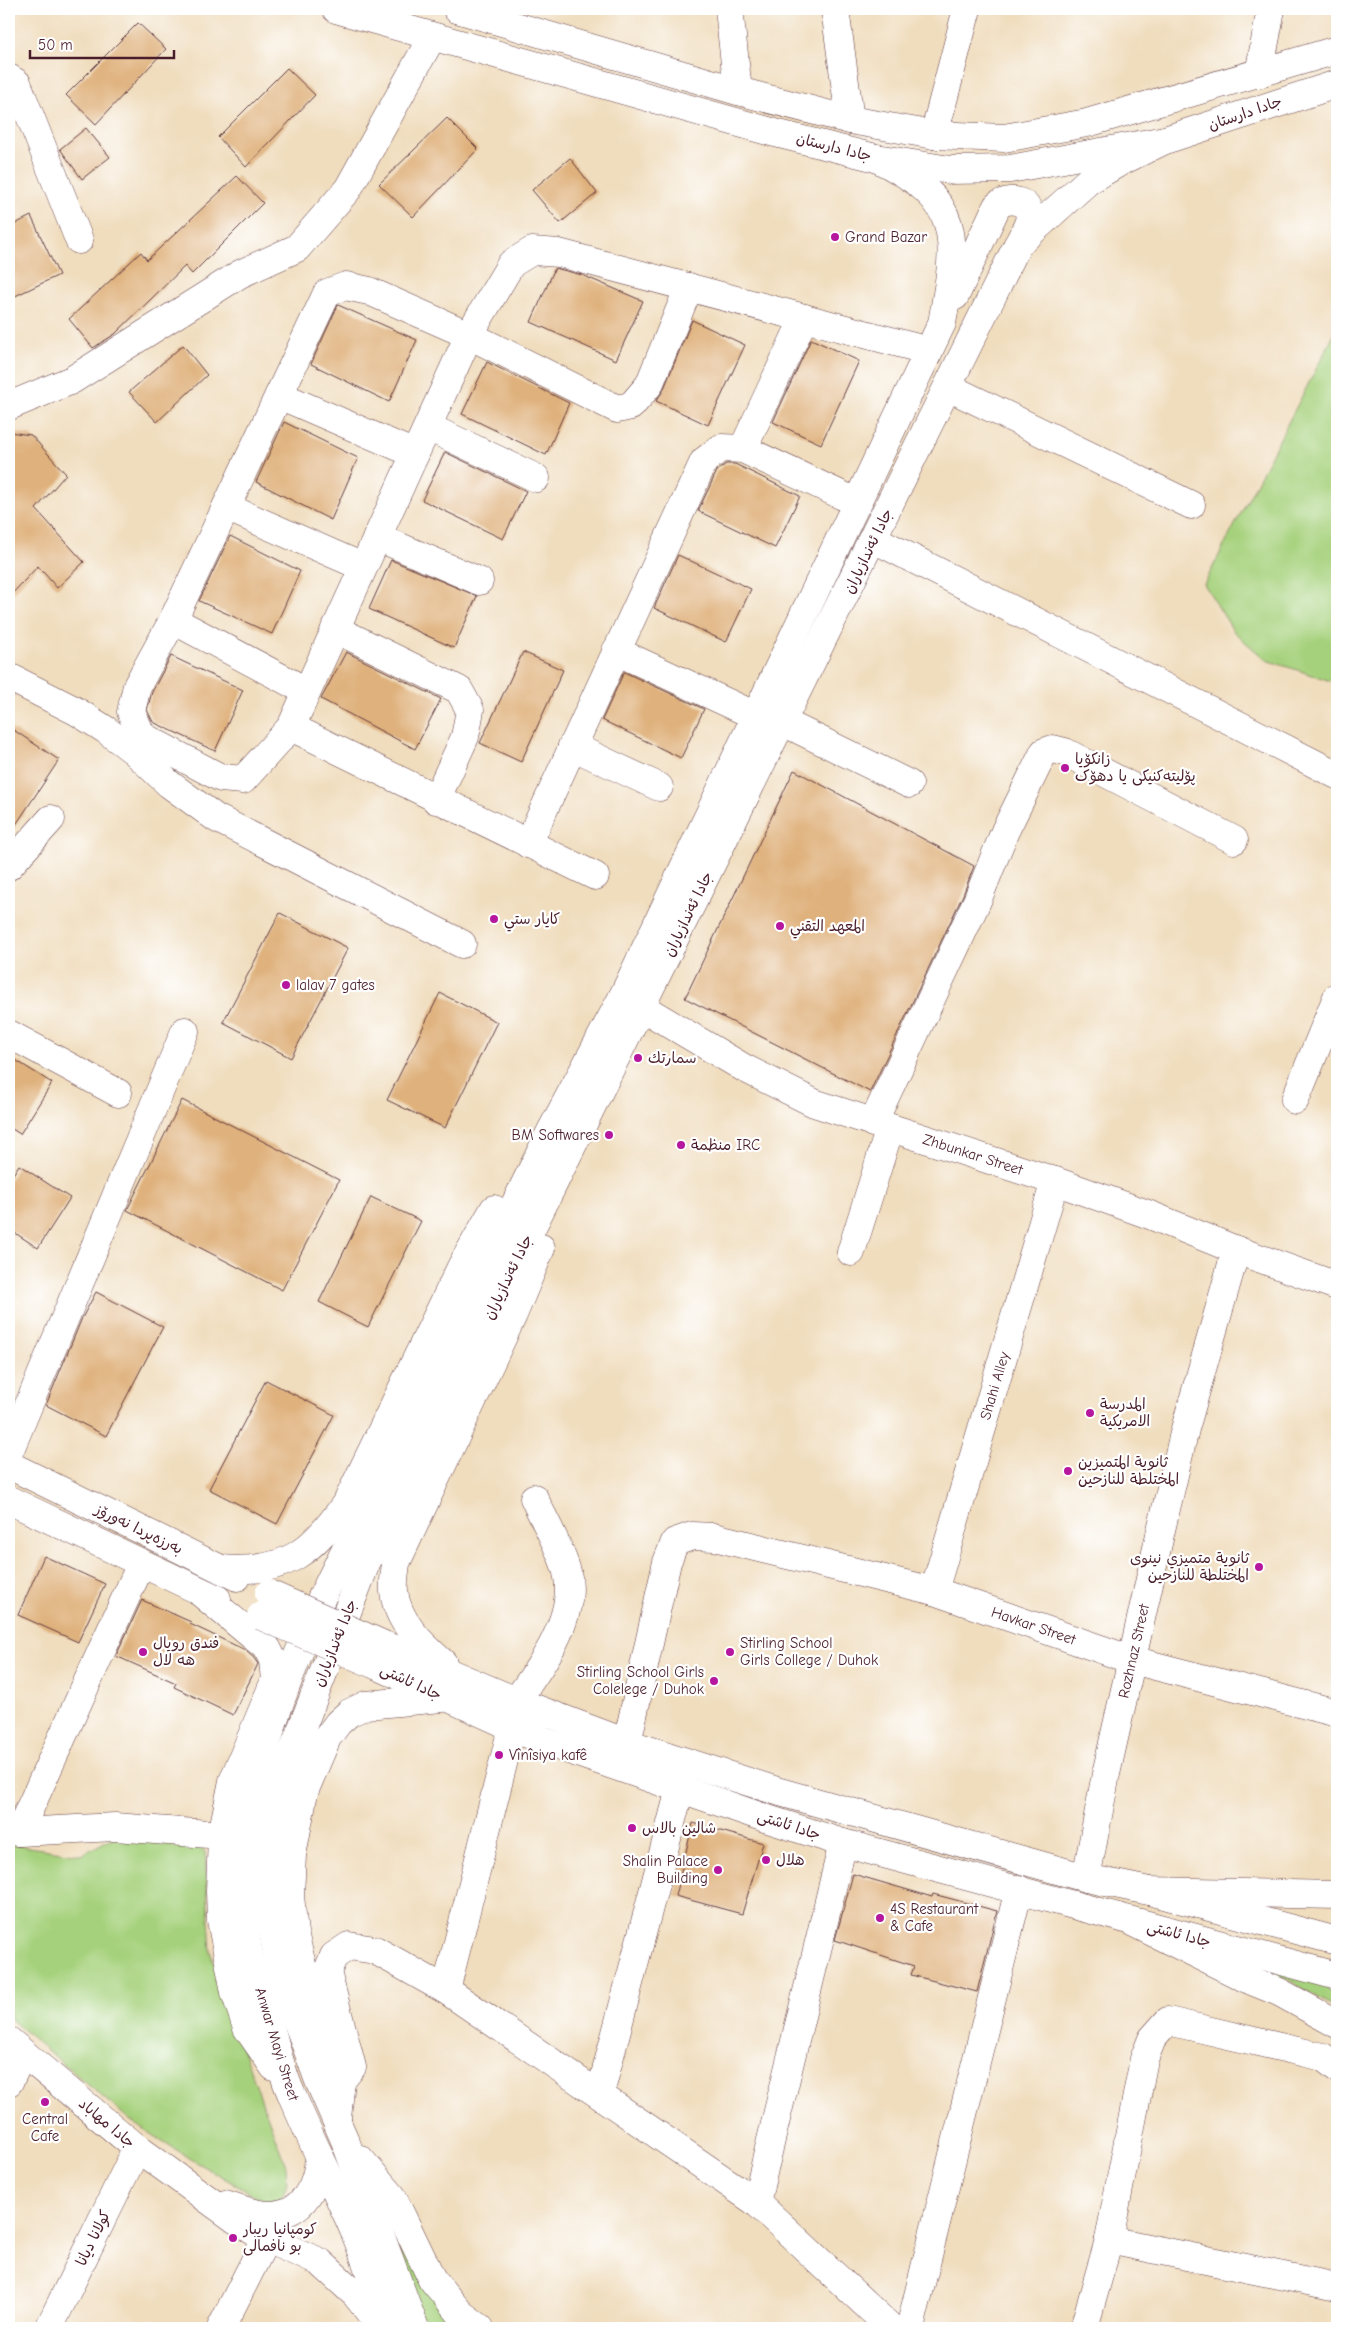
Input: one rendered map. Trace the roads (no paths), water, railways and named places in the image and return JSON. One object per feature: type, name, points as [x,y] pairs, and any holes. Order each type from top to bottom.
[{"type":"main road","name":"جادا دارستان","points":[[336,9],[775,133],[876,158],[950,170],[1010,169],[1165,140],[1337,84]]},
{"type":"main road","name":"جادا دارستان","points":[[457,9],[738,91],[850,120],[934,135],[1004,138],[1087,123],[1337,50]]},
{"type":"main road","points":[[729,9],[738,91]]},
{"type":"main road","points":[[835,9],[850,120]]},
{"type":"main road","points":[[934,135],[967,9]]},
{"type":"main road","points":[[1258,74],[1271,9]]},
{"type":"main road","points":[[9,406],[72,380],[240,274],[297,248],[348,189],[432,37]]},
{"type":"main road","points":[[607,86],[617,55]]},
{"type":"main road","points":[[9,78],[17,83],[79,240]]},
{"type":"main road","name":"جادا ئەندازیاران","points":[[265,1746],[321,1599],[552,1129],[632,1002],[783,722],[1018,244],[1088,181],[1120,162],[1165,140]]},
{"type":"main road","name":"جادا ئەندازیاران","points":[[292,1753],[368,1561],[577,1141],[632,1002],[756,716],[942,323],[952,269],[952,242],[946,215],[936,198],[922,185],[902,170],[876,158]]},
{"type":"main road","points":[[942,323],[997,206],[1002,202],[1016,200],[1024,204],[1029,210],[1029,220],[1018,244]]},
{"type":"main road","points":[[689,287],[648,385],[631,406],[617,409],[470,335],[369,291],[346,286],[327,293],[173,620],[137,686],[131,712],[142,736],[221,778],[243,780],[291,727],[470,335],[511,264],[532,251],[559,252],[689,287],[804,318],[929,352]]},
{"type":"main road","points":[[743,449],[804,318]]},
{"type":"main road","points":[[948,387],[1191,505]]},
{"type":"main road","points":[[279,395],[415,454]]},
{"type":"main road","points":[[428,427],[536,478]]},
{"type":"main road","points":[[528,844],[704,460],[721,448],[743,449],[858,503]]},
{"type":"main road","points":[[226,507],[363,567]]},
{"type":"main road","points":[[377,537],[480,581]]},
{"type":"main road","points":[[874,539],[1337,775]]},
{"type":"main road","points":[[173,620],[306,691]]},
{"type":"main road","points":[[335,629],[459,690],[470,710],[465,736],[436,800]]},
{"type":"main road","points":[[616,651],[756,716]]},
{"type":"main road","points":[[9,677],[106,730],[134,751],[175,789],[216,818],[462,944]]},
{"type":"main road","points":[[783,722],[909,784]]},
{"type":"main road","points":[[291,727],[436,800],[595,876]]},
{"type":"main road","points":[[572,746],[659,787]]},
{"type":"main road","points":[[851,1252],[882,1125],[1005,831],[1044,752],[1053,749],[1065,752],[1234,840]]},
{"type":"main road","points":[[9,866],[51,819]]},
{"type":"main road","points":[[1295,1100],[1337,996]]},
{"type":"main road","name":"Zhbunkar Street","points":[[632,1002],[744,1068],[814,1103],[1055,1181],[1150,1215],[1236,1250],[1337,1286]]},
{"type":"main road","points":[[9,1452],[185,1030]]},
{"type":"main road","points":[[9,1034],[118,1092]]},
{"type":"main road","points":[[221,1569],[247,1571],[269,1567],[288,1560],[316,1543],[332,1525],[348,1500],[460,1267],[502,1196],[552,1129]]},
{"type":"main road","points":[[480,2328],[460,2313],[432,2278],[392,2196],[342,2131],[341,2081],[304,1973],[294,1933],[290,1896],[292,1855],[304,1792],[327,1738],[349,1713],[366,1705],[451,1687],[399,1613],[394,1590],[396,1563],[513,1315],[552,1222],[577,1141]]},
{"type":"main road","name":"Shahi Alley","points":[[934,1591],[1055,1181]]},
{"type":"main road","name":"Rozhnaz Street","points":[[1086,1878],[1132,1660],[1186,1429],[1236,1250]]},
{"type":"main road","name":"بەرزەپردا نەورۆز","points":[[9,1465],[221,1569],[265,1605]]},
{"type":"main road","points":[[516,1701],[547,1658],[568,1597],[567,1572],[534,1498]]},
{"type":"main road","name":"بەرزەپردا نەورۆز","points":[[9,1500],[201,1593],[265,1605]]},
{"type":"main road","name":"Havkar Street","points":[[627,1743],[667,1562],[675,1542],[692,1536],[714,1537],[934,1591],[1132,1660],[1337,1713]]},
{"type":"main road","points":[[141,1564],[14,1831],[115,1826],[222,1835]]},
{"type":"main road","points":[[201,1593],[267,1648],[273,1660],[275,1680],[233,1781],[222,1835],[221,1920],[235,1992],[247,2028],[290,2091]]},
{"type":"main road","name":"جادا ئاشتی","points":[[265,1605],[451,1687],[512,1728],[680,1789],[844,1843],[1337,1976]]},
{"type":"main road","name":"جادا ئاشتی","points":[[451,1687],[516,1701],[627,1743],[780,1792],[1086,1878],[1148,1891],[1337,1941]]},
{"type":"main road","points":[[446,1990],[512,1728]]},
{"type":"main road","name":"Anwar Mayi Street","points":[[265,1746],[253,1790],[244,1845],[243,1888],[246,1938],[290,2091],[349,2220],[371,2275],[386,2328]]},
{"type":"main road","name":"Anwar Mayi Street","points":[[292,1753],[281,1786],[274,1822],[269,1886],[272,1928],[288,1996],[318,2081],[342,2131],[415,2328]]},
{"type":"main road","points":[[600,2094],[680,1789]]},
{"type":"main road","points":[[756,2202],[844,1843]]},
{"type":"main road","points":[[910,2328],[1019,1890]]},
{"type":"main road","points":[[1148,1891],[1337,1895]]},
{"type":"main road","points":[[1132,1922],[1247,1980],[1279,1992],[1337,2024]]},
{"type":"main road","points":[[341,2081],[352,2067],[326,1972],[334,1956],[350,1946],[375,1950],[446,1990],[756,2202],[891,2328]]},
{"type":"main road","points":[[1084,2328],[1109,2240],[1144,2059],[1152,2038],[1168,2021],[1322,2057],[1337,2068]]},
{"type":"main road","points":[[9,2082],[16,2047]]},
{"type":"main road","name":"جادا مهاباد","points":[[16,2047],[137,2148],[210,2199]]},
{"type":"main road","name":"کولانا دیانا","points":[[49,2328],[137,2148]]},
{"type":"main road","points":[[210,2199],[254,2213],[270,2215],[288,2212],[302,2202],[312,2189],[319,2173],[319,2156]]},
{"type":"main road","points":[[210,2199],[239,2222],[266,2239],[320,2262],[356,2295],[382,2328]]},
{"type":"main road","points":[[221,2328],[266,2239]]},
{"type":"main road","points":[[1109,2240],[1337,2287]]},
{"type":"place","name":"Grand Bazar","points":[[835,237]]},
{"type":"place","name":"زانکۆیا پۆلیتەکنیکی یا دهۆک","points":[[1065,768]]},
{"type":"place","name":"كايار ستي","points":[[494,919]]},
{"type":"place","name":"المعهد التقني","points":[[780,926]]},
{"type":"place","name":"lalav 7 gates","points":[[286,985]]},
{"type":"place","name":"سمارتك","points":[[638,1058]]},
{"type":"place","name":"BM Softwares","points":[[609,1135]]},
{"type":"place","name":"منظمة IRC","points":[[681,1145]]},
{"type":"place","name":"المدرسة الامريكية","points":[[1090,1413]]},
{"type":"place","name":"ثانوية المتميزين المختلطة للنازحين","points":[[1068,1471]]},
{"type":"place","name":"ثانوية متميزي نينوى المختلطة للنازحين","points":[[1259,1567]]},
{"type":"place","name":"فندق رويال هه لال","points":[[143,1652]]},
{"type":"place","name":"Stirling School Girls College / Duhok","points":[[730,1652]]},
{"type":"place","name":"Stirling School Girls Colelege / Duhok","points":[[714,1681]]},
{"type":"place","name":"Vînîsiya kafê","points":[[499,1755]]},
{"type":"place","name":"شالين بالاس","points":[[632,1828]]},
{"type":"place","name":"هلال","points":[[766,1860]]},
{"type":"place","name":"Shalin Palace Building","points":[[718,1870]]},
{"type":"place","name":"4S Restaurant & Cafe","points":[[880,1918]]},
{"type":"place","name":"Central Cafe","points":[[45,2102]]},
{"type":"place","name":"كومپانيا ريبار بو نافمالى","points":[[233,2238]]}]
